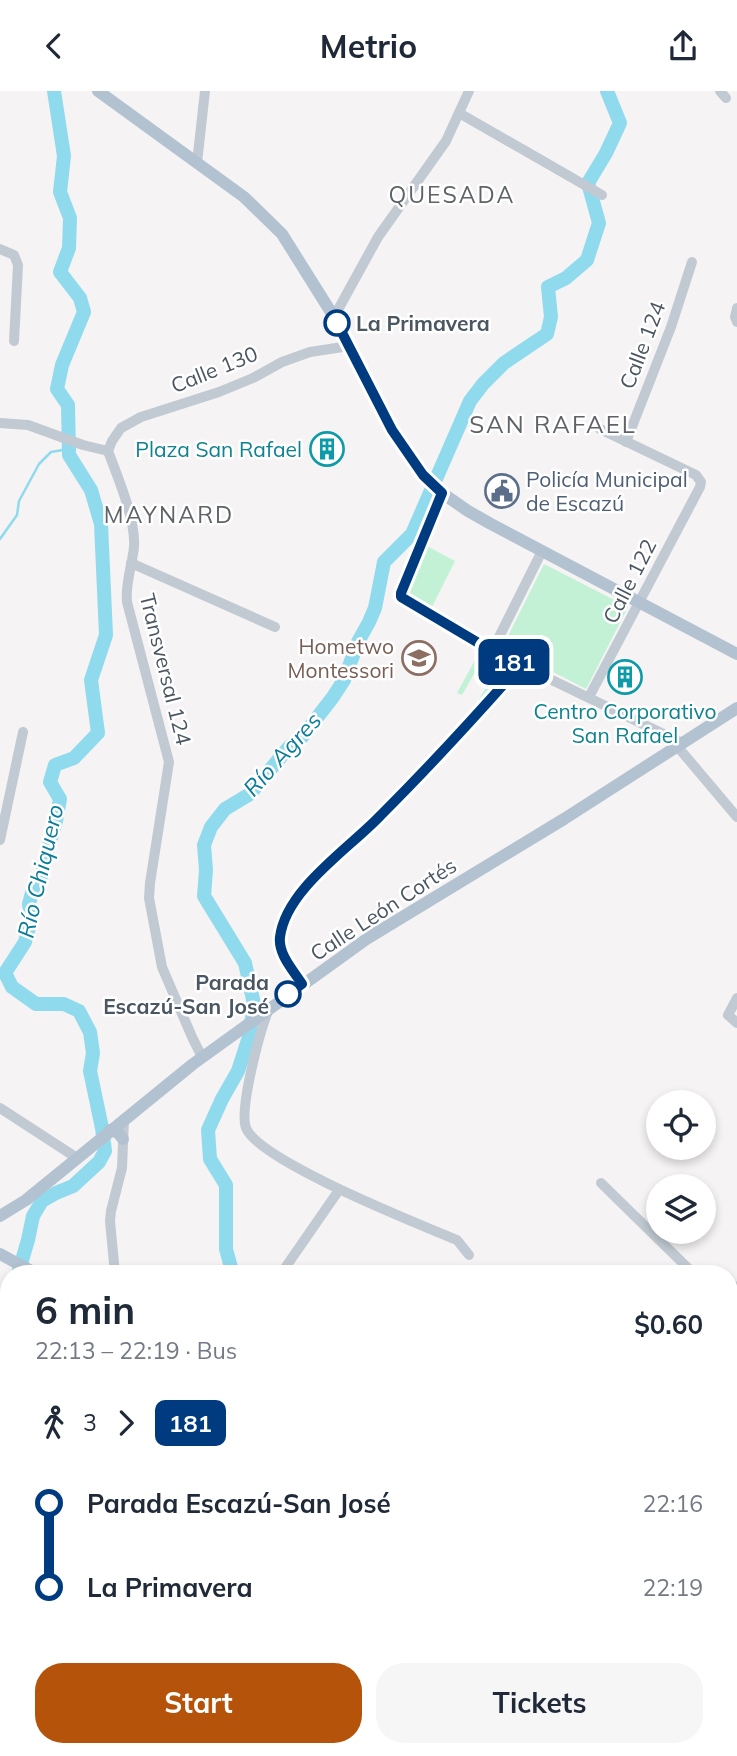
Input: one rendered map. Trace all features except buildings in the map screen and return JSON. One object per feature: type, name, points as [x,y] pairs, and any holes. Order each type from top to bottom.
[{"type":"main road","points":[[97,91],[244,197],[282,234],[334,317],[388,423],[423,475],[439,491],[476,516],[737,654]]},
{"type":"main road","name":"Calle León Cortés","points":[[0,1216],[26,1200],[202,1057],[368,938],[735,712]]},
{"type":"main road","points":[[105,1134],[118,1133],[123,1139]]},
{"type":"street","points":[[197,163],[205,91]]},
{"type":"street","points":[[334,317],[378,237],[446,141],[469,91]]},
{"type":"street","points":[[459,113],[602,195]]},
{"type":"street","points":[[0,249],[14,255],[18,265],[14,341]]},
{"type":"street","name":"Calle 124","points":[[626,442],[671,327],[692,261]]},
{"type":"street","points":[[737,308],[737,322]]},
{"type":"street","name":"Calle 130","points":[[108,451],[121,428],[141,417],[219,392],[282,362],[310,352],[349,345]]},
{"type":"street","points":[[0,423],[28,425],[108,451]]},
{"type":"street","points":[[600,429],[626,442]]},
{"type":"street","name":"Calle 122","points":[[589,697],[701,482],[696,475],[626,442]]},
{"type":"street","name":"Transversal 124","points":[[108,451],[134,533],[127,602],[169,762],[149,898],[162,967],[202,1057]]},
{"type":"street","points":[[439,491],[401,597],[520,666],[589,697],[680,744],[737,817]]},
{"type":"street","points":[[492,651],[542,551]]},
{"type":"street","points":[[131,563],[275,627]]},
{"type":"street","points":[[302,984],[281,952],[282,927],[288,912],[328,864],[388,808],[520,666]]},
{"type":"street","points":[[0,840],[23,732]]},
{"type":"street","points":[[737,998],[728,1015],[737,1023]]},
{"type":"street","points":[[264,1011],[244,1117],[247,1130],[255,1140],[296,1168],[457,1240],[469,1255]]},
{"type":"street","points":[[0,1108],[77,1158]]},
{"type":"street","points":[[114,1265],[110,1221],[122,1168],[124,1119]]},
{"type":"street","points":[[601,1183],[685,1265]]},
{"type":"street","points":[[287,1265],[340,1189]]},
{"type":"green space","points":[[425,545],[455,561],[430,611],[403,595]]},
{"type":"green space","points":[[544,564],[628,607],[586,689],[503,646]]},
{"type":"green space","points":[[480,651],[512,669],[476,705],[494,673],[479,665],[462,695],[457,693]]},
{"type":"waterway","name":"Río Chiquero","points":[[21,1265],[33,1216],[42,1201],[73,1186],[99,1162],[105,1151],[90,1071],[93,1053],[90,1032],[79,1011],[64,1004],[36,1004],[12,987],[5,973],[25,942],[31,920],[29,904],[33,889],[42,875],[56,821],[60,799],[50,782],[55,765],[74,758],[98,733],[91,680],[106,635],[101,524],[91,490],[69,455],[68,405],[57,389],[62,365],[84,312],[80,298],[60,272],[69,248],[70,218],[60,192],[64,156],[54,91]]},
{"type":"waterway","name":"Río Agres","points":[[230,1265],[226,1249],[226,1185],[210,1159],[208,1130],[238,1071],[249,1037],[254,1004],[245,963],[204,896],[204,845],[211,827],[225,809],[250,794],[289,747],[302,737],[333,697],[344,680],[358,642],[375,608],[384,562],[412,534],[470,401],[504,363],[547,334],[551,317],[548,287],[566,278],[587,260],[599,223],[588,183],[620,123],[607,91]]},
{"type":"waterway","points":[[0,539],[17,515],[19,501],[39,464],[51,452],[69,449]]},
{"type":"bus line","name":"181","points":[[288,994],[302,984],[281,952],[280,938],[288,912],[328,864],[379,818],[520,666],[401,597],[442,493],[423,475],[392,430],[337,323]]},
{"type":"place","name":"La Primavera","points":[[337,323]]},
{"type":"place","name":"Plaza San Rafael","points":[[327,449]]},
{"type":"place","name":"Policía Municipal de Escazú","points":[[502,491]]},
{"type":"place","name":"Hometwo Montessori","points":[[419,658]]},
{"type":"place","name":"Centro Corporativo San Rafael","points":[[625,677]]},
{"type":"place","name":"Parada Escazú-San José","points":[[288,994]]},
{"type":"district","name":"QUESADA","points":[[452,194]]},
{"type":"district","name":"SAN RAFAEL","points":[[553,424]]},
{"type":"district","name":"MAYNARD","points":[[169,514]]}]
